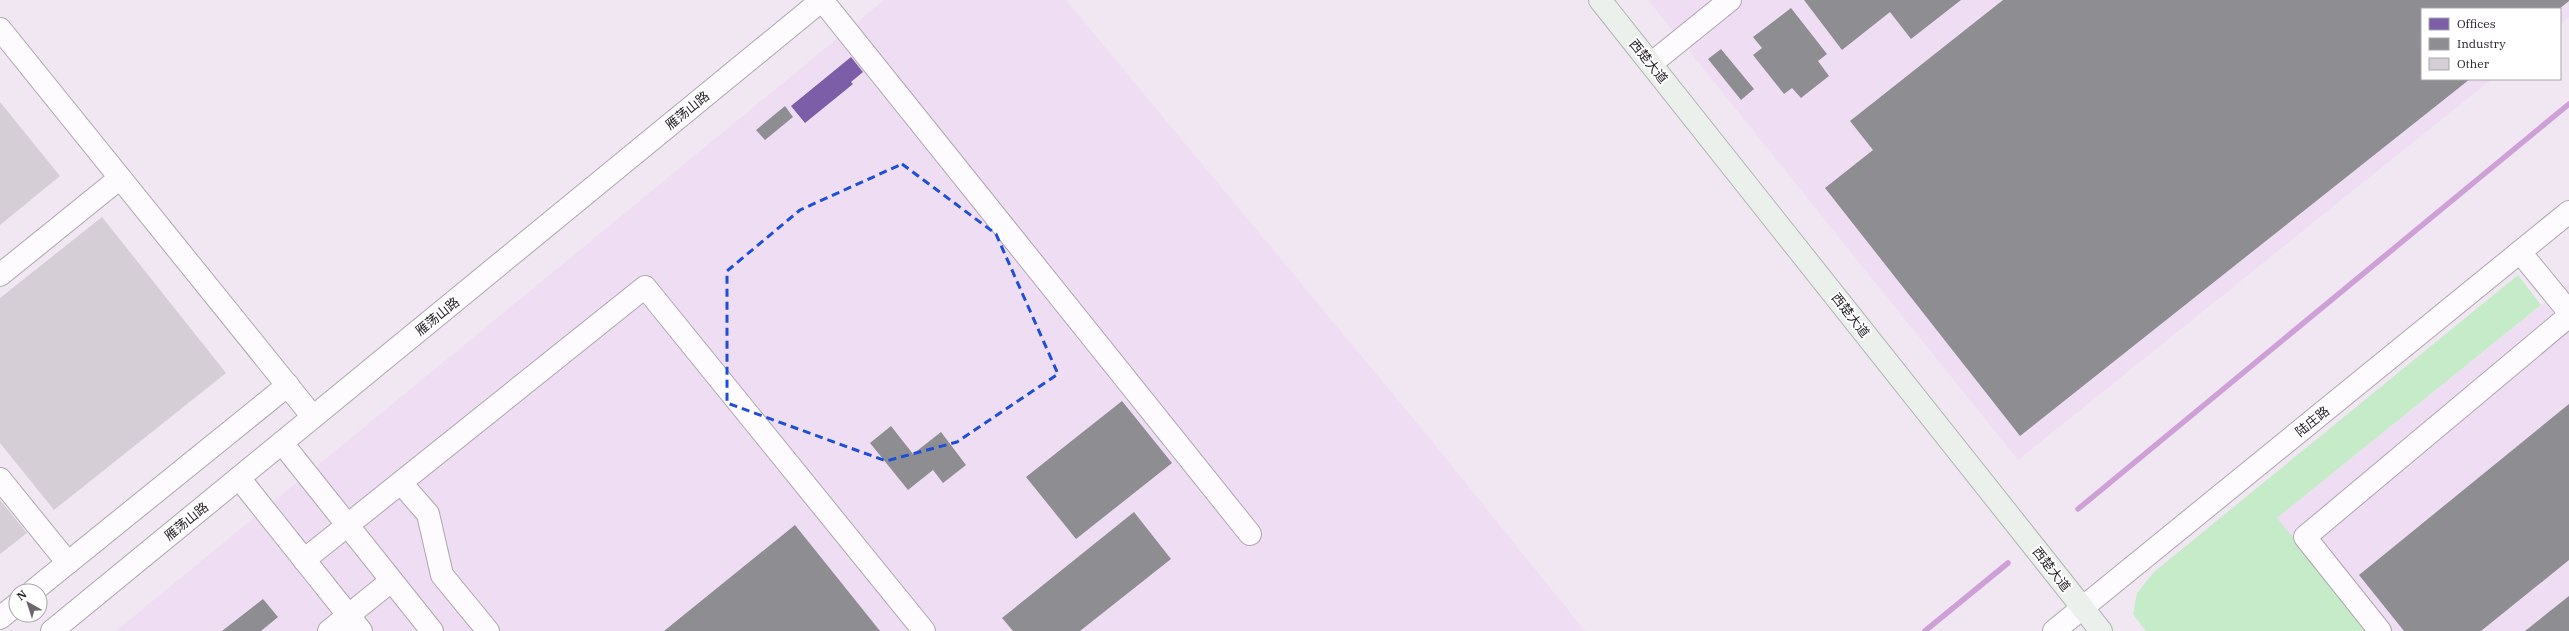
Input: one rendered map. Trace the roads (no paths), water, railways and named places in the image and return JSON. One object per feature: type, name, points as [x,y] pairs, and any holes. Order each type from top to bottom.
[{"type":"main road","name":"西楚大道","points":[[1600,0],[1652,63],[2101,631]]},
{"type":"street","name":"雁荡山路","points":[[52,631],[822,0]]},
{"type":"street","points":[[822,0],[1250,534]]},
{"type":"street","points":[[1652,63],[1730,0]]},
{"type":"street","points":[[0,29],[313,417]]},
{"type":"street","points":[[0,275],[120,178]]},
{"type":"street","name":"陆庄路","points":[[2054,631],[2569,212]]},
{"type":"street","points":[[2520,252],[2569,312]]},
{"type":"street","points":[[304,560],[645,287],[924,631]]},
{"type":"street","points":[[2380,631],[2305,537],[2569,316]]},
{"type":"street","points":[[43,583],[288,386]]},
{"type":"street","points":[[282,443],[432,631]]},
{"type":"street","points":[[239,478],[355,623]]},
{"type":"street","points":[[0,479],[68,563]]},
{"type":"street","points":[[401,483],[428,514],[442,575],[488,631]]},
{"type":"street","points":[[329,631],[355,623],[391,580]]},
{"type":"street","points":[[0,618],[8,612]]},
{"type":"waterway","points":[[2078,509],[2569,104]]},
{"type":"waterway","points":[[1925,631],[2008,563]]}]
